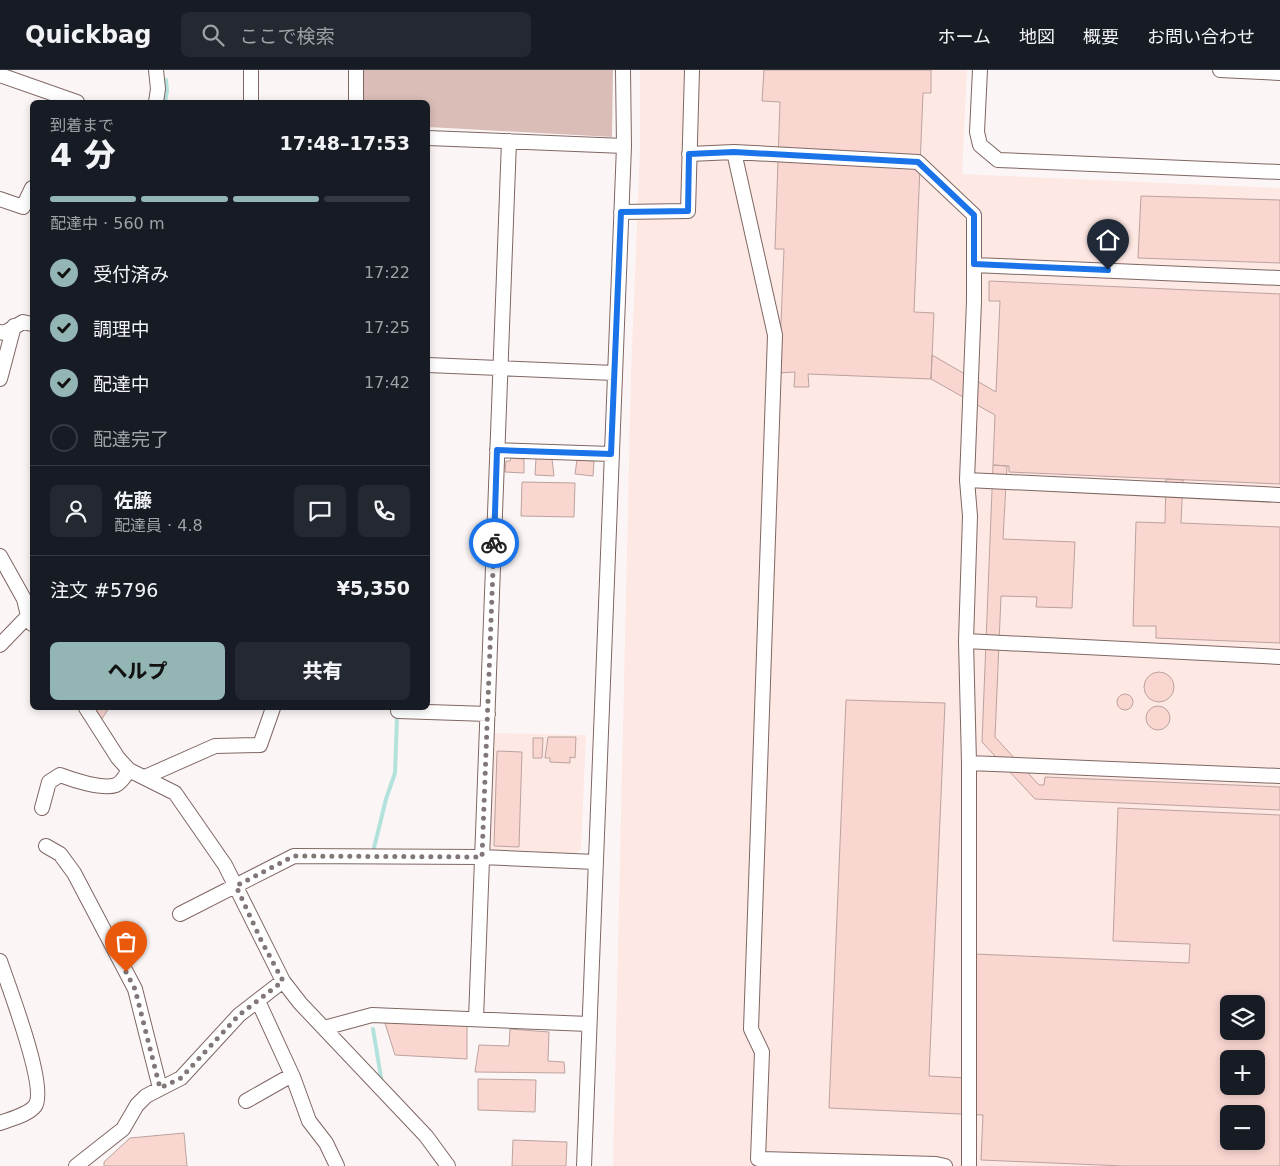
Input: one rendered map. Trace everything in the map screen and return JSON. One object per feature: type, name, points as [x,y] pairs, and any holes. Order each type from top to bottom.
[{"type":"street","points":[[156,70],[158,89],[156,100]]},
{"type":"street","points":[[251,100],[252,70]]},
{"type":"street","points":[[356,70],[356,100]]},
{"type":"street","points":[[584,1166],[624,146],[623,70]]},
{"type":"street","points":[[621,212],[688,211],[692,70]]},
{"type":"street","points":[[980,70],[977,132],[980,145],[998,160],[1280,172]]},
{"type":"street","points":[[1220,70],[1280,73]]},
{"type":"street","points":[[0,75],[72,100]]},
{"type":"street","points":[[430,138],[624,146]]},
{"type":"street","points":[[476,1018],[509,141]]},
{"type":"street","points":[[689,154],[734,152],[918,162],[974,215],[967,480],[970,516],[966,641],[969,1166]]},
{"type":"street","points":[[734,152],[775,335],[751,1029],[762,1052],[758,1160],[936,1164],[945,1166]]},
{"type":"street","points":[[0,199],[23,207],[30,192]]},
{"type":"street","points":[[974,264],[1280,278]]},
{"type":"street","points":[[0,332],[4,333],[22,322],[30,324]]},
{"type":"street","points":[[0,380],[14,326]]},
{"type":"street","points":[[430,365],[614,373]]},
{"type":"street","points":[[497,450],[611,454]]},
{"type":"street","points":[[967,480],[1280,495]]},
{"type":"street","points":[[0,556],[24,599],[30,620],[0,645]]},
{"type":"street","points":[[24,599],[30,591]]},
{"type":"street","points":[[966,641],[1280,656]]},
{"type":"street","points":[[87,710],[118,758],[129,770],[175,793],[225,865],[283,981],[324,1028],[426,1136],[448,1166]]},
{"type":"street","points":[[145,777],[214,746],[260,745],[272,710]]},
{"type":"street","points":[[398,711],[488,714]]},
{"type":"street","points":[[968,763],[1280,776]]},
{"type":"street","points":[[42,808],[49,782],[60,775],[75,781],[110,787],[118,784],[129,770]]},
{"type":"street","points":[[46,846],[60,854],[74,873],[135,989],[160,1088]]},
{"type":"street","points":[[180,914],[294,856],[482,857],[596,862]]},
{"type":"street","points":[[0,961],[32,1058],[38,1095],[35,1106],[27,1112],[0,1123]]},
{"type":"street","points":[[76,1166],[123,1129],[137,1104],[146,1096],[181,1078],[239,1015],[283,981]]},
{"type":"street","points":[[258,1000],[292,1075],[309,1121],[326,1143],[337,1166]]},
{"type":"street","points":[[324,1028],[372,1015],[589,1024]]},
{"type":"street","points":[[246,1101],[292,1075]]},
{"type":"shaded area","points":[[364,70],[613,70],[612,137],[430,127],[430,100],[363,100]]},
{"type":"shaded area","points":[[640,70],[967,70],[962,174],[1280,188],[1280,1166],[613,1166],[631,374],[640,149]]},
{"type":"shaded area","points":[[493,733],[586,735],[581,849],[573,856],[492,852],[489,848]]},
{"type":"building","points":[[764,70],[931,70],[931,93],[923,93],[914,312],[934,313],[931,379],[808,374],[809,387],[794,387],[795,372],[779,373],[784,249],[775,249],[780,102],[762,101]]},
{"type":"building","points":[[1141,196],[1280,200],[1280,263],[1138,258]]},
{"type":"building","points":[[989,281],[1280,294],[1280,484],[1009,472],[1009,466],[993,465],[995,415],[931,379],[932,355],[996,392],[1000,301],[989,301]]},
{"type":"building","points":[[511,458],[524,459],[524,473],[505,472],[506,461],[510,461]]},
{"type":"building","points":[[536,458],[552,459],[554,476],[535,475]]},
{"type":"building","points":[[577,460],[594,461],[593,476],[575,474]]},
{"type":"building","points":[[993,465],[1007,466],[1003,539],[1075,542],[1072,608],[1036,607],[1037,597],[1001,596],[995,737],[1039,785],[1044,785],[1045,777],[1280,787],[1280,810],[1035,799],[982,742]]},
{"type":"building","points":[[1166,479],[1183,480],[1181,523],[1280,527],[1280,643],[1156,638],[1156,626],[1133,626],[1136,522],[1165,523]]},
{"type":"building","points":[[522,482],[575,483],[574,517],[521,516]]},
{"type":"building","points":[[1159,672],[1170,676],[1174,687],[1170,698],[1159,702],[1148,698],[1144,687],[1148,676]]},
{"type":"building","points":[[1125,694],[1133,702],[1125,710],[1117,702]]},
{"type":"building","points":[[846,700],[945,703],[929,1076],[968,1078],[974,954],[1189,963],[1190,944],[1113,941],[1118,808],[1280,815],[1280,1166],[1124,1166],[981,1160],[983,1115],[829,1108]]},
{"type":"building","points":[[1158,706],[1166,710],[1170,718],[1166,726],[1158,730],[1150,726],[1146,718],[1150,710]]},
{"type":"building","points":[[87,710],[108,710],[97,726]]},
{"type":"building","points":[[548,737],[576,737],[575,758],[570,757],[570,763],[550,762],[550,758],[545,758]]},
{"type":"building","points":[[533,738],[543,738],[542,758],[533,758]]},
{"type":"building","points":[[497,751],[522,752],[519,847],[494,846]]},
{"type":"building","points":[[384,1020],[467,1025],[467,1059],[395,1055]]},
{"type":"building","points":[[510,1029],[549,1032],[548,1061],[564,1062],[565,1073],[475,1072],[479,1045],[509,1046]]},
{"type":"building","points":[[478,1079],[536,1080],[535,1112],[478,1110]]},
{"type":"building","points":[[184,1133],[187,1166],[104,1166],[104,1162],[130,1138]]},
{"type":"building","points":[[513,1140],[567,1142],[566,1166],[512,1166]]},
{"type":"waterway","points":[[165,100],[166,80]]},
{"type":"waterway","points":[[374,848],[386,799],[395,773],[397,717]]},
{"type":"waterway","points":[[373,1029],[382,1083]]},
{"type":"way so far","points":[[126,972],[135,989],[160,1088],[181,1078],[239,1015],[283,981],[261,940],[236,886],[294,856],[482,857],[494,543]]},
{"type":"route","points":[[494,543],[497,450],[611,454],[621,212],[688,211],[689,154],[734,152],[918,162],[974,215],[974,264],[1108,270]]}]
